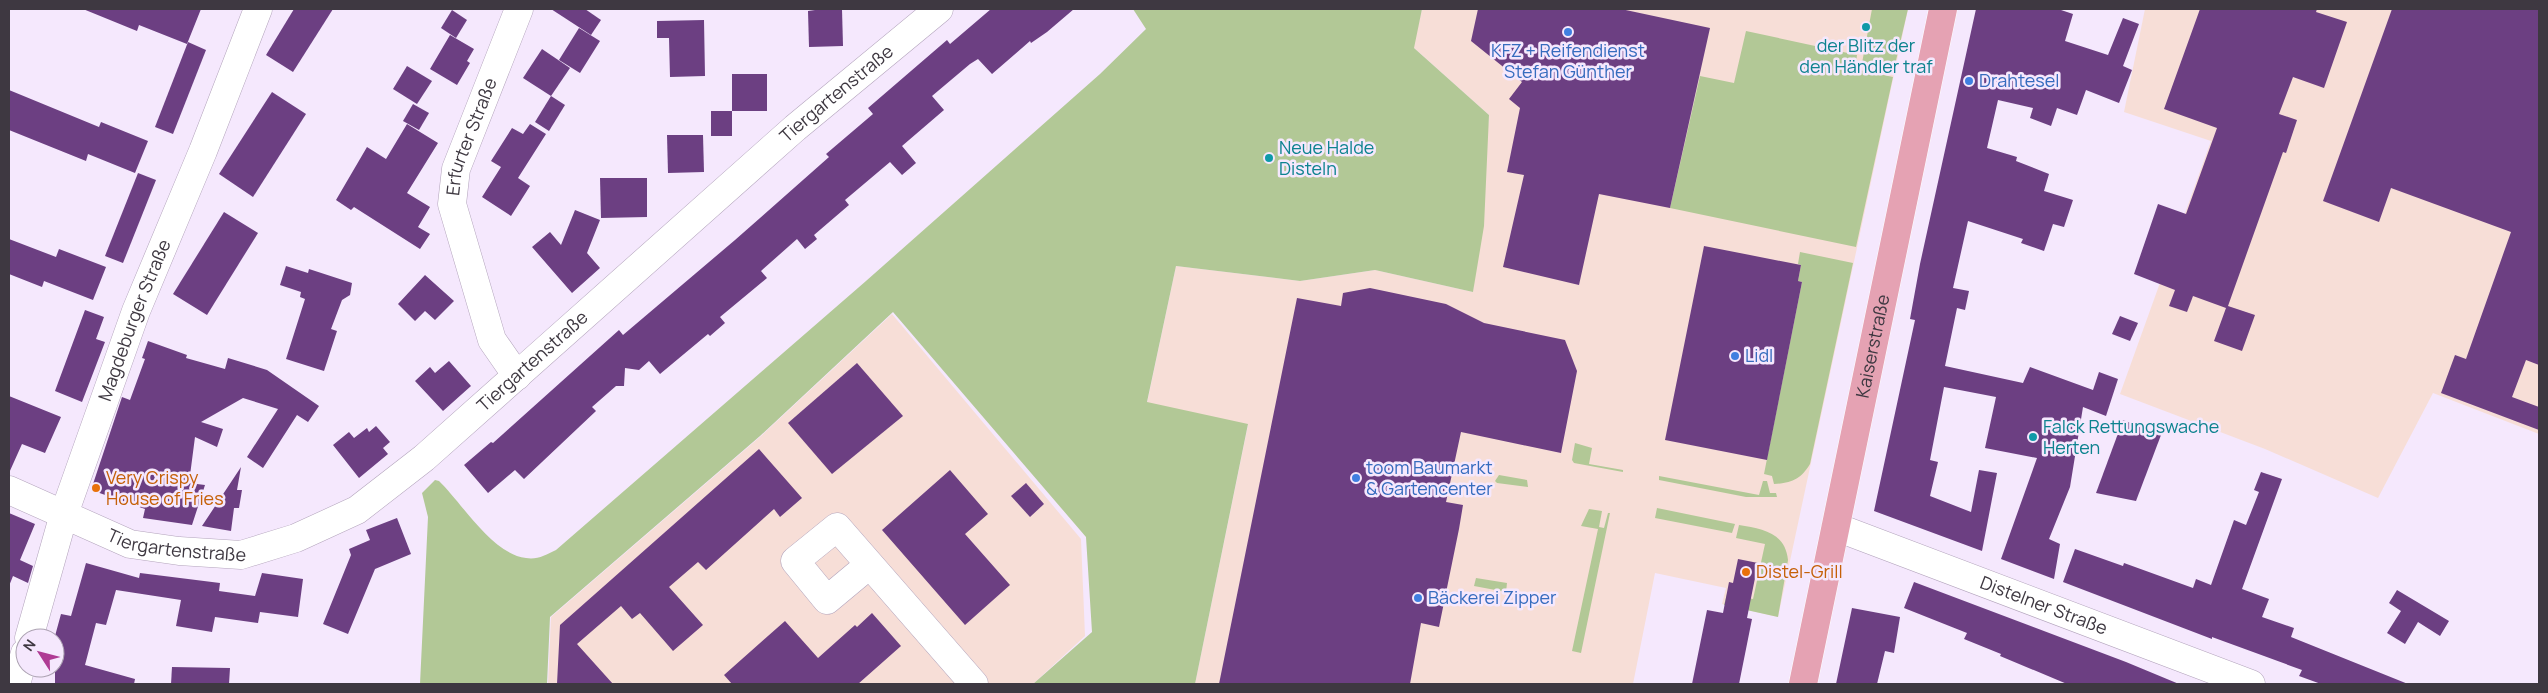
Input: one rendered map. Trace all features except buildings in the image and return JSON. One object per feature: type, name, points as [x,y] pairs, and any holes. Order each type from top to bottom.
[{"type":"main road","name":"Kaiserstraße","points":[[1803,684],[1943,9]]},
{"type":"street","name":"Magdeburger Straße","points":[[32,628],[64,514],[136,311],[203,151],[258,9]]},
{"type":"street","name":"Erfurter Straße","points":[[516,376],[492,340],[452,204],[456,169],[519,9]]},
{"type":"street","name":"Tiergartenstraße","points":[[9,490],[130,544],[179,551],[241,555],[296,538],[356,510],[424,458],[815,110],[939,9]]},
{"type":"street","name":"Distelner Straße","points":[[1836,527],[2251,684]]},
{"type":"street","points":[[869,566],[974,684]]},
{"type":"shaded area","points":[[1422,9],[1908,9],[1778,617],[1722,604],[1726,588],[1655,573],[1633,684],[1195,684],[1248,425],[1147,403],[1176,266],[1300,281],[1375,270],[1473,292],[1489,115],[1413,47]]},
{"type":"shaded area","points":[[2145,9],[2539,9],[2539,434],[2433,393],[2378,498],[2265,449],[2120,394],[2211,141],[2124,112]]},
{"type":"shaded area","points":[[892,314],[1081,539],[1085,636],[1033,684],[548,684],[551,617],[761,436]]},
{"type":"green space","points":[[1133,9],[1422,9],[1414,48],[1489,115],[1484,226],[1473,292],[1375,270],[1300,281],[1176,266],[1147,402],[1248,424],[1195,684],[1033,684],[1092,632],[1086,537],[893,312],[760,436],[550,617],[547,684],[420,684],[428,517],[422,493],[435,480],[439,481],[448,490],[490,538],[513,554],[534,558],[556,550],[866,281],[1100,74],[1146,29]]},
{"type":"green space","points":[[1872,9],[1908,9],[1894,69],[1862,63]]},
{"type":"green space","points":[[1746,31],[1857,55],[1855,69],[1893,77],[1856,247],[1670,208],[1700,76],[1734,83]]},
{"type":"green space","points":[[1800,252],[1853,263],[1810,464],[1799,477],[1786,483],[1774,484],[1772,476],[1764,474],[1802,282],[1798,281],[1801,265],[1798,264]]},
{"type":"green space","points":[[1575,443],[1592,448],[1589,464],[1623,470],[1623,472],[1574,463],[1572,460]]},
{"type":"green space","points":[[1499,475],[1527,480],[1528,487],[1497,483],[1495,481]]},
{"type":"green space","points":[[1659,476],[1759,495],[1763,481],[1767,481],[1770,493],[1776,493],[1777,497],[1746,497],[1659,480]]},
{"type":"green space","points":[[1657,508],[1735,524],[1732,533],[1655,518]]},
{"type":"green space","points":[[1589,509],[1602,511],[1599,527],[1604,528],[1608,513],[1610,513],[1581,653],[1572,651],[1598,529],[1581,526]]},
{"type":"green space","points":[[1739,525],[1764,530],[1777,538],[1786,551],[1788,560],[1778,617],[1724,605],[1727,594],[1753,599],[1765,544],[1736,538]]},
{"type":"green space","points":[[1476,578],[1507,583],[1506,592],[1474,586]]},
{"type":"place","name":"der Blitz der den Händler traf","points":[[1866,27]]},
{"type":"place","name":"KFZ + Reifendienst Stefan Günther","points":[[1568,32]]},
{"type":"place","name":"Drahtesel","points":[[1969,81]]},
{"type":"place","name":"Neue Halde Disteln","points":[[1269,158]]},
{"type":"place","name":"Lidl","points":[[1735,356]]},
{"type":"place","name":"Falck Rettungswache Herten","points":[[2033,437]]},
{"type":"place","name":"toom Baumarkt & Gartencenter","points":[[1356,478]]},
{"type":"place","name":"Very Crispy House of Fries","points":[[96,488]]},
{"type":"place","name":"Distel-Grill","points":[[1746,572]]},
{"type":"place","name":"Bäckerei Zipper","points":[[1418,598]]}]
